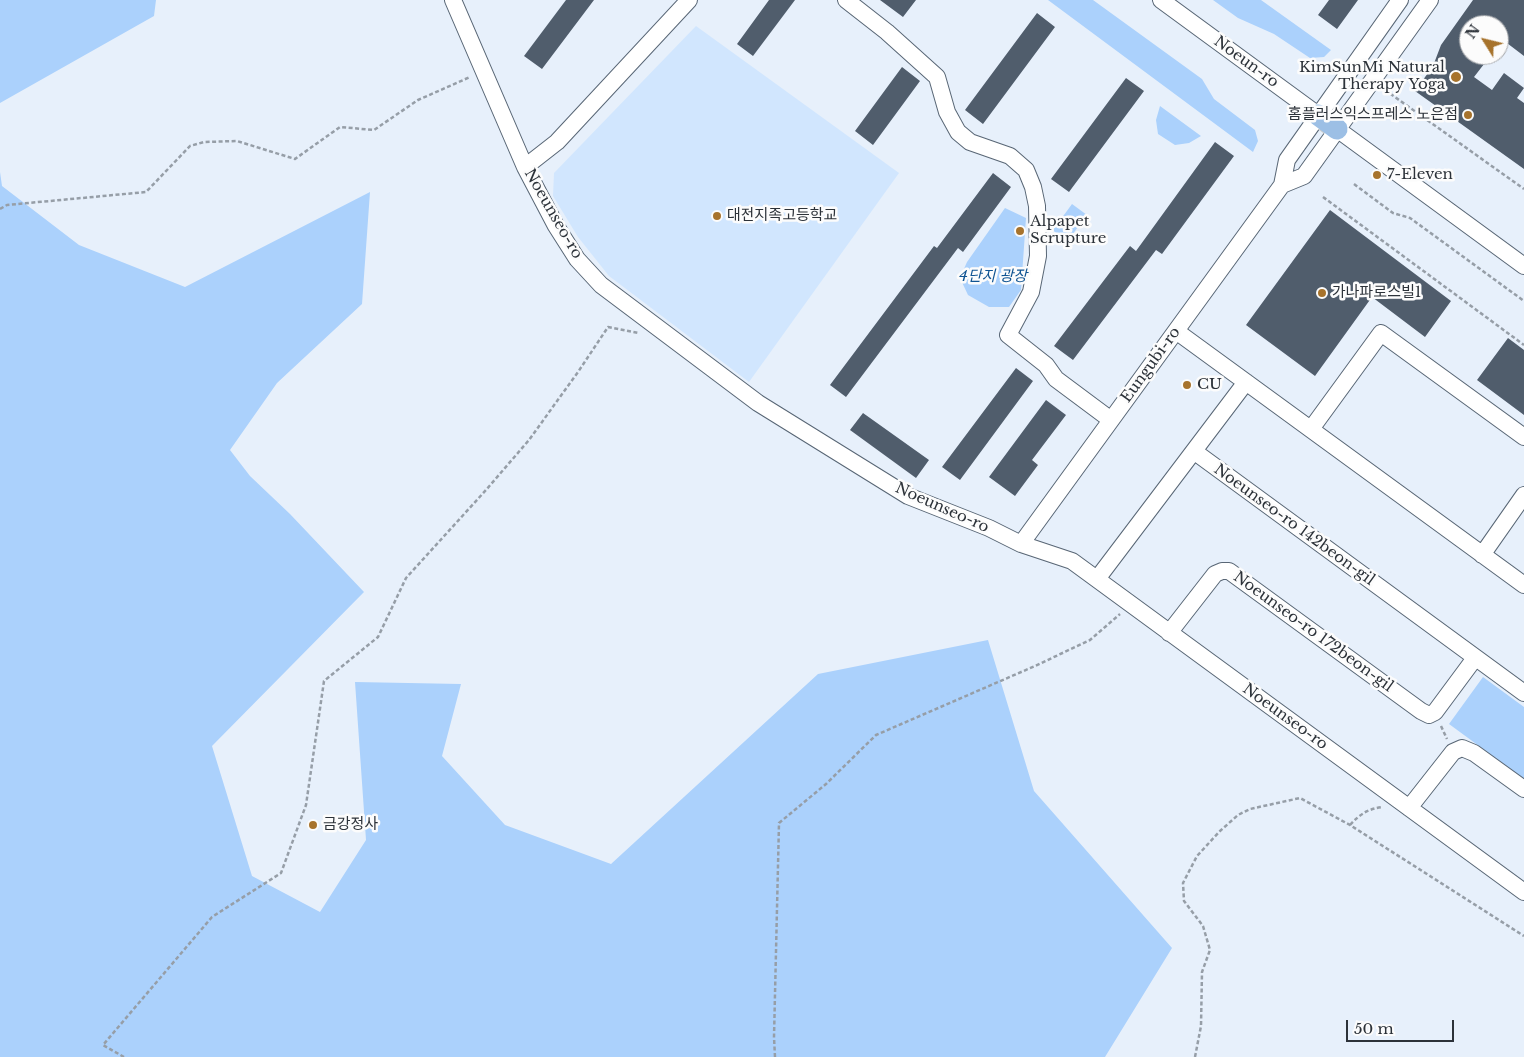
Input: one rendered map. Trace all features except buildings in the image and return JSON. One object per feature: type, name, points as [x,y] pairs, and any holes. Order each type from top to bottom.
[{"type":"main road","name":"Noeun-ro","points":[[1318,114],[1338,129]]},
{"type":"street","name":"Noeunseo-ro","points":[[453,0],[525,167],[556,226],[577,259],[601,285],[758,403],[908,496],[989,528],[1021,544],[1072,561],[1524,892]]},
{"type":"street","points":[[525,167],[557,142],[689,0]]},
{"type":"street","points":[[846,0],[887,32],[937,76],[948,112],[958,132],[970,142],[1010,156],[1026,170],[1033,187],[1037,206],[1038,256],[1031,292],[1008,335],[1046,365],[1056,379],[1111,420]]},
{"type":"street","name":"Noeun-ro","points":[[1161,0],[1318,114]]},
{"type":"street","name":"Eungubi-ro","points":[[1021,544],[1282,185],[1288,160],[1318,114],[1400,0]]},
{"type":"street","points":[[1282,185],[1304,176],[1430,0]]},
{"type":"street","name":"Noeun-ro","points":[[1338,129],[1524,266]]},
{"type":"street","points":[[1176,331],[1524,586]]},
{"type":"street","points":[[1311,429],[1381,332],[1524,437]]},
{"type":"street","points":[[1097,579],[1246,382]]},
{"type":"street","name":"Noeunseo-ro 142beon-gil","points":[[1194,452],[1524,694]]},
{"type":"street","points":[[1482,555],[1524,496]]},
{"type":"street","name":"Noeunseo-ro 172beon-gil","points":[[1169,633],[1215,574],[1222,570],[1229,571],[1428,712]]},
{"type":"street","points":[[1428,712],[1475,658]]},
{"type":"street","points":[[1404,804],[1457,750],[1474,753],[1524,790]]},
{"type":"path","points":[[0,209],[7,206],[146,192],[190,146],[204,142],[237,141],[295,159],[340,127],[374,130],[418,100],[452,84],[485,72]]},
{"type":"path","points":[[1373,81],[1524,189]]},
{"type":"path","points":[[1354,184],[1394,213],[1410,218],[1524,301]]},
{"type":"path","points":[[1323,197],[1524,345]]},
{"type":"path","points":[[124,1057],[103,1045],[212,917],[281,873],[306,805],[324,681],[378,637],[406,578],[529,440],[578,372],[608,326],[643,334]]},
{"type":"path","points":[[775,1057],[780,823],[826,784],[876,735],[1090,640],[1124,610],[1129,603]]},
{"type":"path","points":[[1428,712],[1457,750]]},
{"type":"path","points":[[1195,1057],[1201,1026],[1202,972],[1210,950],[1203,926],[1184,901],[1183,883],[1197,856],[1238,814],[1250,809],[1300,798],[1350,825],[1524,936]]},
{"type":"path","points":[[1350,825],[1360,813],[1372,808],[1404,804]]},
{"type":"shaded area","name":"대전지족고등학교","points":[[696,26],[899,173],[749,382],[609,276],[578,237],[553,196],[554,173]]},
{"type":"green space","points":[[0,0],[156,0],[154,16],[0,103]]},
{"type":"green space","points":[[1048,0],[1093,0],[1202,79],[1214,99],[1255,130],[1258,141],[1253,152]]},
{"type":"green space","points":[[1213,0],[1261,0],[1331,50],[1324,57],[1310,58],[1274,34],[1238,18]]},
{"type":"green space","points":[[1160,106],[1201,136],[1189,143],[1175,145],[1158,134],[1156,120]]},
{"type":"green space","points":[[0,172],[2,186],[79,245],[185,287],[370,192],[362,304],[277,383],[230,450],[250,476],[290,514],[364,592],[212,746],[252,876],[320,912],[366,840],[355,682],[461,684],[442,756],[505,825],[611,864],[818,674],[988,640],[1034,791],[1172,948],[1105,1057],[0,1057]]},
{"type":"green space","points":[[1072,204],[1087,215],[1072,235],[1058,235],[1053,230]]},
{"type":"green space","name":"4단지 광장","points":[[1005,208],[1026,218],[1021,290],[1009,307],[989,307],[968,295],[960,278],[967,262]]},
{"type":"green space","points":[[1483,677],[1524,707],[1524,779],[1449,724]]},
{"type":"place","name":"KimSunMi Natural Therapy Yoga","points":[[1456,77]]},
{"type":"place","name":"홈플러스익스프레스 노은점","points":[[1468,115]]},
{"type":"place","name":"7-Eleven","points":[[1377,175]]},
{"type":"place","name":"대전지족고등학교","points":[[717,216]]},
{"type":"place","name":"Alpapet Scrupture","points":[[1020,231]]},
{"type":"place","name":"가나파로스빌1","points":[[1322,293]]},
{"type":"place","name":"CU","points":[[1187,385]]},
{"type":"place","name":"금강정사","points":[[313,825]]}]
